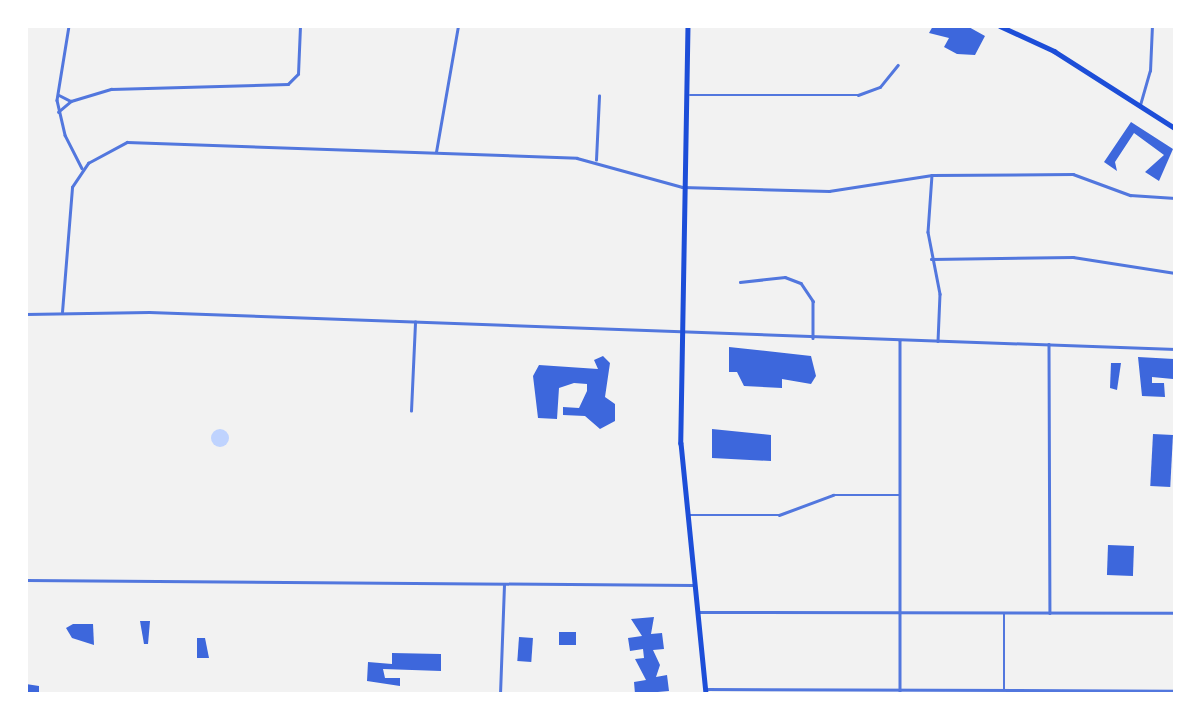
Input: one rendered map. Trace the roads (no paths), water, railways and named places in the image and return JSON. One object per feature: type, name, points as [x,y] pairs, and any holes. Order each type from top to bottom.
[{"type":"main road","points":[[690,26],[681,330],[687,515],[706,691]]},
{"type":"main road","points":[[1000,26],[1054,51],[1175,128]]},
{"type":"street","points":[[69,26],[57,94],[58,112],[82,168]]},
{"type":"street","points":[[58,112],[71,101],[111,89],[288,84],[298,74],[300,26]]},
{"type":"street","points":[[436,152],[458,26]]},
{"type":"street","points":[[1139,105],[1150,71],[1152,26]]},
{"type":"street","points":[[690,95],[858,95],[880,87],[898,65]]},
{"type":"street","points":[[57,94],[71,101]]},
{"type":"street","points":[[596,160],[599,96]]},
{"type":"street","points":[[62,312],[67,204],[82,168],[104,151],[136,142],[596,160],[656,184],[687,187],[856,190],[932,174],[1073,174],[1130,195],[1175,198]]},
{"type":"street","points":[[932,174],[931,259],[940,294],[938,341]]},
{"type":"street","points":[[931,259],[1073,257],[1175,273]]},
{"type":"street","points":[[740,282],[785,277],[801,283],[812,298],[813,338]]},
{"type":"street","points":[[26,314],[62,312],[681,330],[813,338],[1175,349]]},
{"type":"street","points":[[411,411],[415,322]]},
{"type":"street","points":[[900,339],[900,691]]},
{"type":"street","points":[[1049,344],[1050,613]]},
{"type":"street","points":[[687,515],[779,515],[833,495],[900,495]]},
{"type":"street","points":[[26,580],[693,585]]},
{"type":"street","points":[[500,694],[504,584]]},
{"type":"street","points":[[696,612],[1175,613]]},
{"type":"street","points":[[706,691],[1175,691]]},
{"type":"lane","points":[[1004,613],[1004,690]]},
{"type":"water","points":[[220,429],[226,432],[229,438],[226,444],[220,447],[214,444],[211,438],[214,432]]}]
